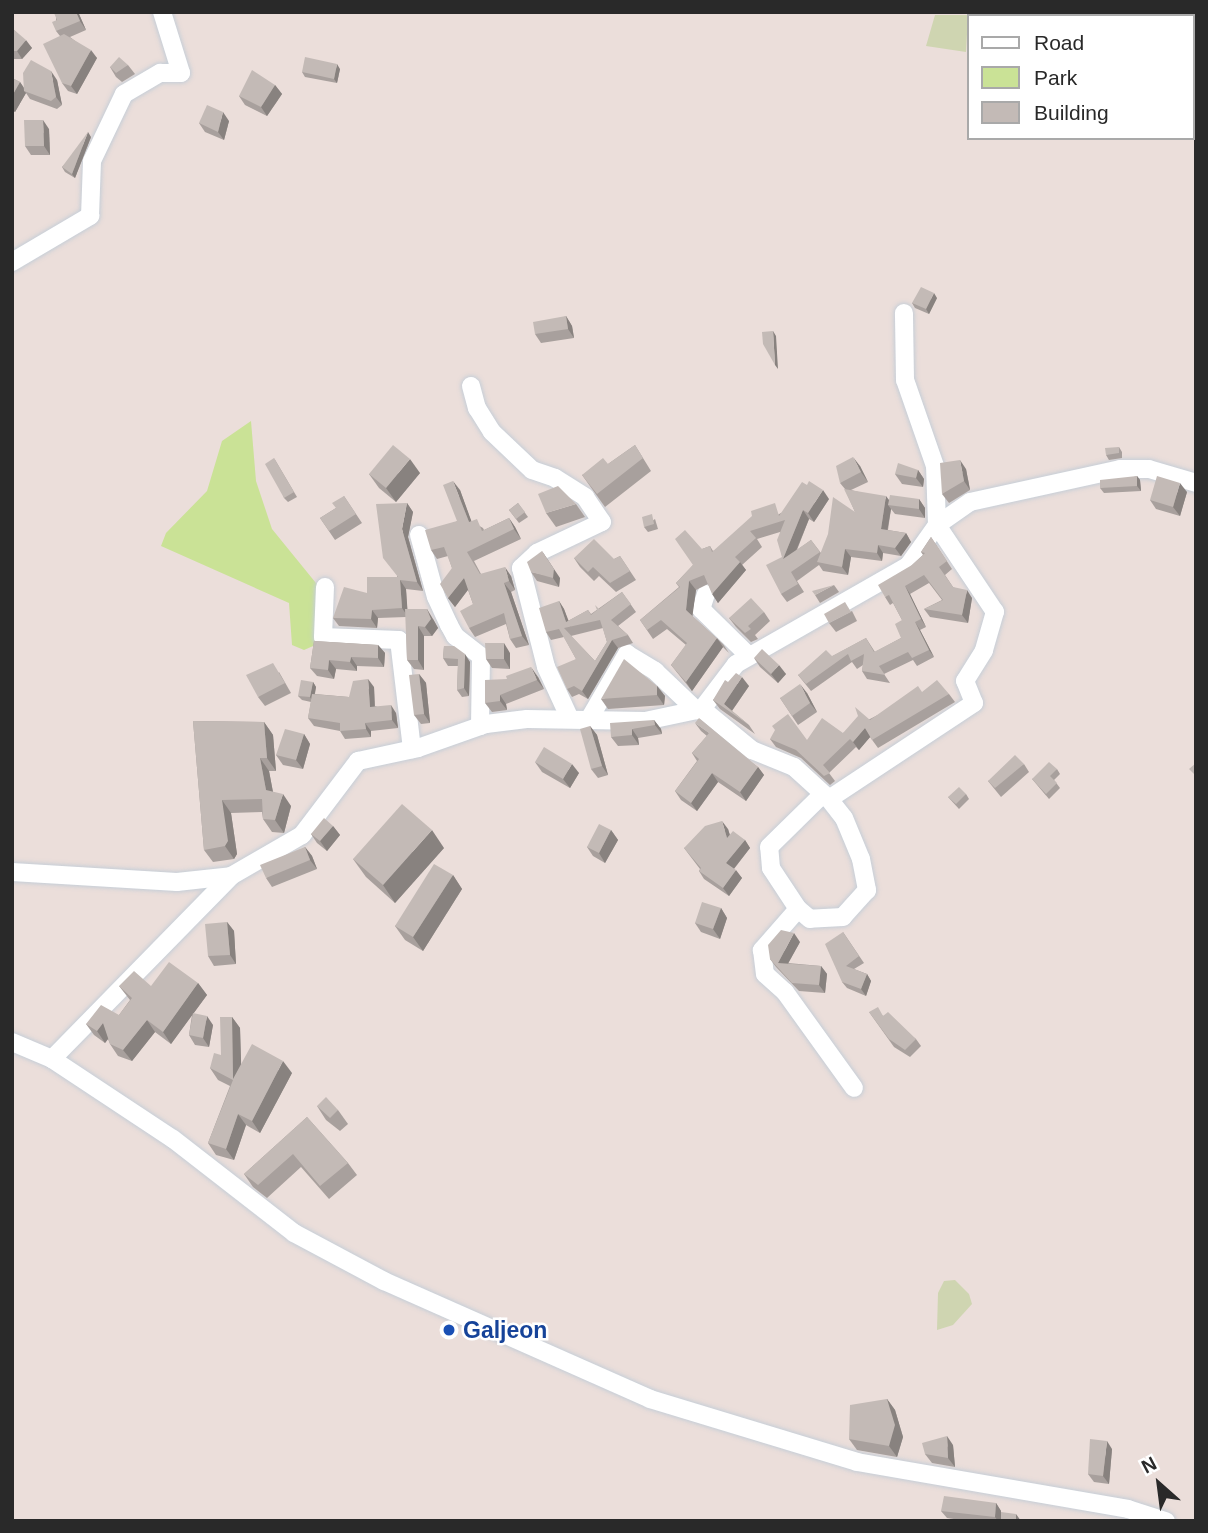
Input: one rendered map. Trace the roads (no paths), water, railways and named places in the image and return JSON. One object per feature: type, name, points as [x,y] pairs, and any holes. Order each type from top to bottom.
[{"type":"street","points":[[12,262],[90,216],[92,161],[124,94],[160,73],[181,73],[162,12]]},
{"type":"street","points":[[579,720],[627,654],[671,684],[752,750],[794,767],[826,797],[844,818],[861,859],[867,890],[844,917],[810,919],[798,909],[771,868],[769,848],[826,797],[974,703],[965,681],[984,650],[995,612],[937,525],[935,466],[905,380],[904,313]]},
{"type":"street","points":[[471,386],[477,408],[492,432],[532,470],[551,475],[585,498],[602,522],[537,553],[521,568],[546,667],[579,720]]},
{"type":"street","points":[[52,1059],[231,876],[302,835],[358,761],[412,749],[480,726],[579,720],[645,721],[699,709],[726,674],[749,656],[908,566],[937,525],[970,502],[1120,469],[1149,469],[1196,483]]},
{"type":"street","points":[[419,535],[436,597],[449,625],[456,636],[481,656],[480,726]]},
{"type":"street","points":[[325,587],[323,637],[400,640],[412,749]]},
{"type":"street","points":[[706,594],[701,610],[749,656]]},
{"type":"street","points":[[12,872],[177,882],[231,876]]},
{"type":"street","points":[[798,909],[762,950],[765,974],[785,992],[854,1088]]},
{"type":"street","points":[[12,1042],[52,1059],[173,1139],[293,1233],[384,1281],[650,1399],[857,1462],[1118,1507],[1166,1521]]},
{"type":"place","name":"Galjeon","points":[[449,1330]]}]
